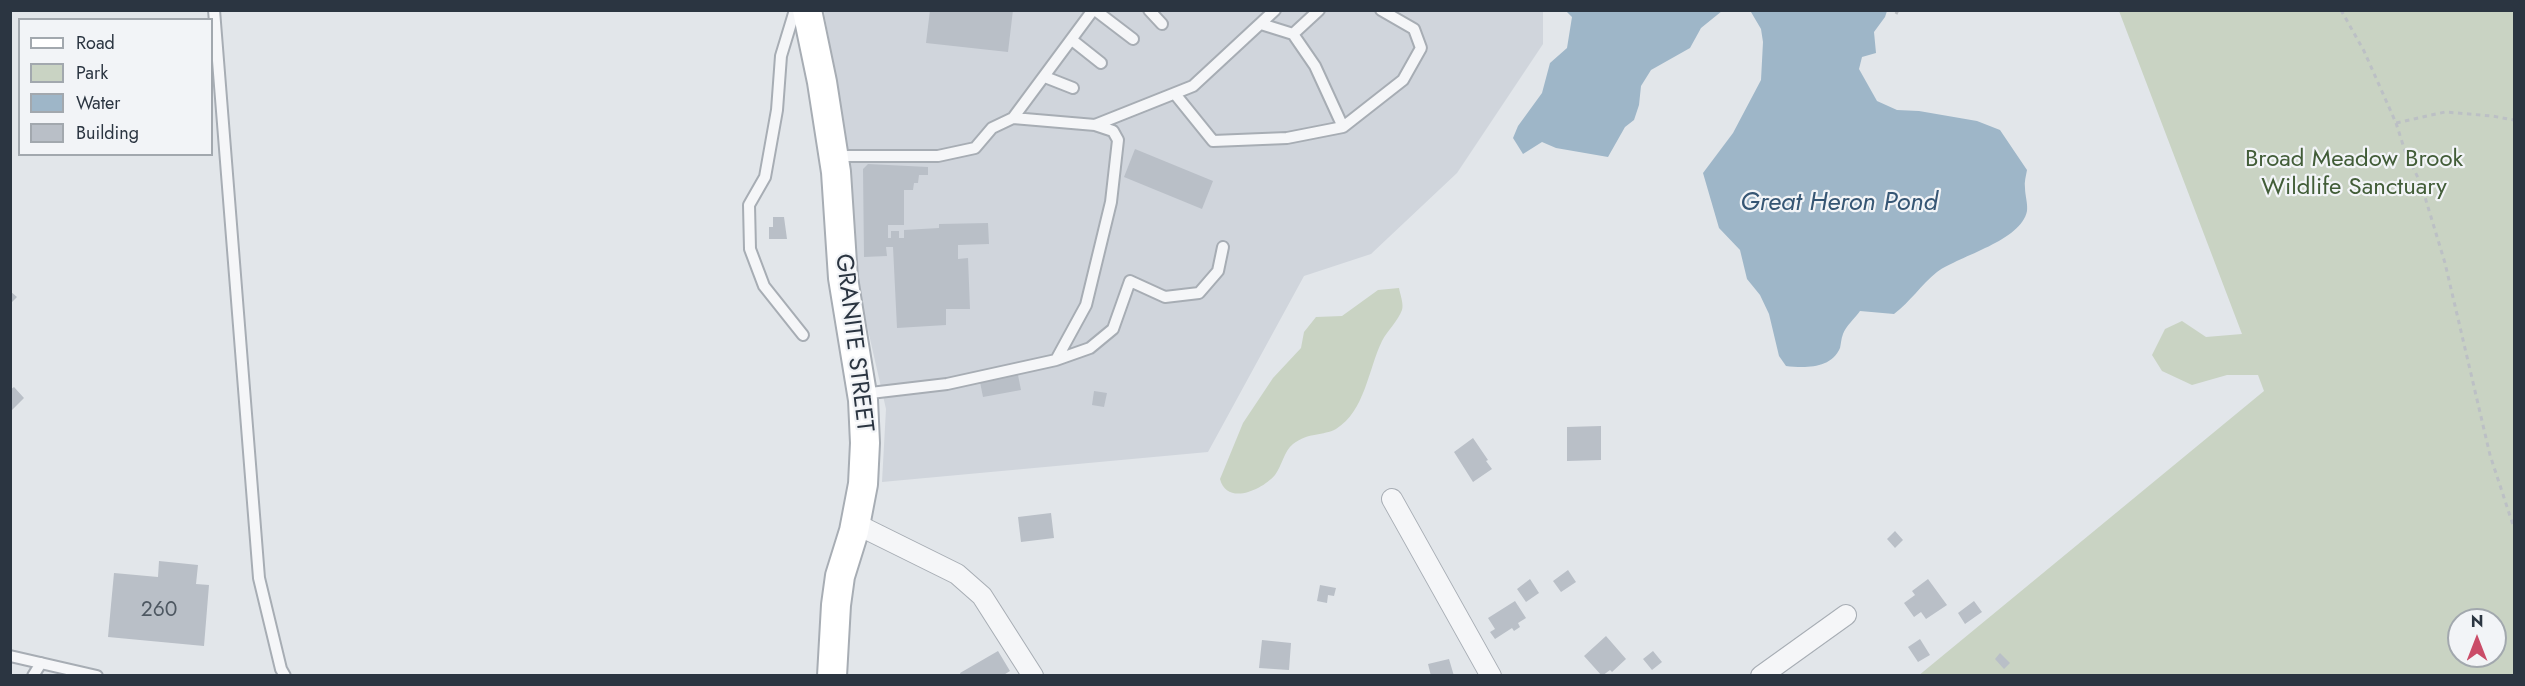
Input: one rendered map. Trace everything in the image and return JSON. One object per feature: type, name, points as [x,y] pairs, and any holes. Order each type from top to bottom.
[{"type":"street","name":"GRANITE STREET","points":[[807,10],[834,156],[843,278],[862,394],[865,443],[863,484],[856,524],[840,576],[832,675]]},
{"type":"street","points":[[1392,499],[1490,671]]},
{"type":"street","points":[[856,524],[925,557],[959,577],[982,596],[1033,675]]},
{"type":"street","points":[[1762,675],[1846,615]]},
{"type":"lane","points":[[214,10],[259,578],[281,669],[285,675]]},
{"type":"lane","points":[[795,10],[781,56],[777,110],[765,177],[749,205],[750,249],[764,286],[803,335]]},
{"type":"lane","points":[[834,156],[938,156],[975,148],[992,128],[1013,118],[1094,10],[1133,39]]},
{"type":"lane","points":[[1149,10],[1162,24]]},
{"type":"lane","points":[[1095,125],[1193,86],[1275,10]]},
{"type":"lane","points":[[1293,34],[1319,10]]},
{"type":"lane","points":[[1175,94],[1214,141],[1287,138],[1343,127],[1403,80],[1421,48],[1414,30],[1381,10]]},
{"type":"lane","points":[[1261,24],[1293,34],[1315,66],[1343,127]]},
{"type":"lane","points":[[1072,40],[1101,63]]},
{"type":"lane","points":[[1045,77],[1073,88]]},
{"type":"lane","points":[[1013,118],[1095,125],[1113,131],[1118,140],[1111,202],[1086,305],[1056,360]]},
{"type":"lane","points":[[862,394],[947,384],[1056,360],[1090,348],[1113,329],[1130,281],[1165,297],[1199,293],[1218,271],[1223,248]]},
{"type":"lane","points":[[10,656],[97,675]]},
{"type":"lane","points":[[33,675],[41,663]]},
{"type":"path","points":[[2341,10],[2364,51],[2421,184],[2445,263],[2490,455],[2514,528]]},
{"type":"path","points":[[2396,123],[2445,112],[2514,120]]},
{"type":"shaded area","points":[[1543,10],[1543,44],[1457,173],[1371,254],[1304,276],[1208,452],[882,482],[886,409],[858,286],[845,131],[824,11]]},
{"type":"green space","name":"Broad Meadow Brook Wildlife Sanctuary","points":[[2119,11],[2514,11],[2514,675],[1918,676],[2264,391],[2258,375],[2227,375],[2192,385],[2162,371],[2152,355],[2165,329],[2182,321],[2206,337],[2242,334]]},
{"type":"green space","points":[[1399,288],[1402,310],[1382,341],[1360,401],[1346,421],[1336,429],[1299,440],[1293,444],[1275,475],[1262,486],[1237,494],[1224,487],[1220,479],[1243,423],[1273,378],[1301,348],[1304,332],[1316,317],[1342,316],[1378,290]]},
{"type":"water","points":[[1566,11],[1722,11],[1701,28],[1690,48],[1651,70],[1641,86],[1639,105],[1634,120],[1625,127],[1608,157],[1556,148],[1542,142],[1523,154],[1513,138],[1518,126],[1542,93],[1550,63],[1567,48],[1572,17]]},
{"type":"water","name":"Great Heron Pond","points":[[1743,11],[1887,11],[1874,32],[1876,53],[1862,57],[1859,69],[1877,101],[1897,110],[1919,111],[1977,121],[2000,130],[2027,170],[2025,184],[2027,211],[2022,222],[2014,231],[1937,272],[1894,314],[1860,311],[1844,331],[1836,355],[1817,366],[1786,366],[1779,356],[1769,314],[1760,295],[1747,279],[1740,250],[1719,228],[1703,173],[1733,133],[1761,80],[1763,42],[1761,29],[1751,12]]},
{"type":"building","points":[[930,10],[1013,10],[1008,52],[926,43]]},
{"type":"building","points":[[1135,149],[1213,181],[1202,209],[1124,177]]},
{"type":"building","points":[[868,164],[928,167],[928,175],[919,175],[918,183],[914,183],[913,190],[904,190],[904,225],[888,225],[888,238],[891,238],[891,231],[899,231],[899,238],[904,238],[904,230],[939,228],[939,224],[988,223],[989,244],[958,245],[958,259],[968,258],[970,309],[946,309],[946,325],[897,328],[893,247],[886,247],[887,256],[864,257],[863,169]]},
{"type":"building","points":[[773,217],[784,217],[787,239],[769,239],[769,227],[773,227]]},
{"type":"building","points":[[10,291],[17,297],[10,304]]},
{"type":"building","points":[[1018,375],[1021,390],[983,397],[980,382]]},
{"type":"building","points":[[14,387],[24,398],[12,410],[10,390]]},
{"type":"building","points":[[1094,391],[1107,393],[1104,407],[1092,405]]},
{"type":"building","points":[[1601,426],[1601,460],[1567,461],[1567,427]]},
{"type":"building","points":[[1473,438],[1492,469],[1473,482],[1454,452]]},
{"type":"building","points":[[1051,513],[1054,538],[1021,542],[1018,517]]},
{"type":"building","points":[[1895,531],[1903,540],[1895,548],[1887,539]]},
{"type":"building","points":[[159,561],[198,565],[196,584],[209,585],[204,646],[108,637],[114,573],[158,577]]},
{"type":"building","points":[[1568,570],[1576,582],[1561,592],[1553,581]]},
{"type":"building","points":[[1530,579],[1539,593],[1526,602],[1517,589]]},
{"type":"building","points":[[1928,579],[1947,605],[1926,619],[1921,612],[1914,617],[1904,603],[1915,595],[1912,591]]},
{"type":"building","points":[[1320,585],[1336,588],[1334,596],[1328,595],[1327,603],[1317,601]]},
{"type":"building","points":[[1515,601],[1526,618],[1518,623],[1520,627],[1514,631],[1512,628],[1495,639],[1490,632],[1495,629],[1488,618]]},
{"type":"building","points":[[1974,601],[1982,612],[1965,624],[1958,613]]},
{"type":"building","points":[[1606,636],[1626,659],[1612,672],[1610,670],[1602,676],[1584,656]]},
{"type":"building","points":[[1920,639],[1930,655],[1918,662],[1908,647]]},
{"type":"building","points":[[1262,640],[1291,643],[1289,670],[1259,668]]},
{"type":"building","points":[[998,651],[1010,671],[1002,676],[961,676],[960,673]]},
{"type":"building","points":[[1653,651],[1662,662],[1652,670],[1643,659]]},
{"type":"building","points":[[2000,653],[2010,663],[2004,669],[1995,659]]},
{"type":"building","points":[[1449,659],[1454,676],[1431,676],[1428,664]]}]
